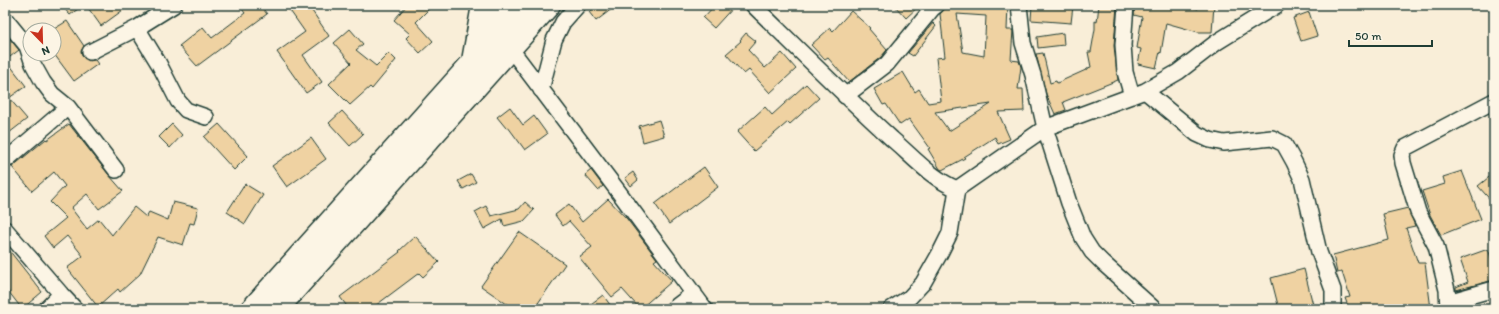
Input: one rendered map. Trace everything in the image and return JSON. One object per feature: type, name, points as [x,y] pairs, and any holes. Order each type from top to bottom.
[{"type":"highway","points":[[277,309],[504,41],[523,5]]},
{"type":"highway","points":[[473,61],[480,8],[499,10],[523,5]]},
{"type":"highway","points":[[252,309],[473,61],[504,41],[549,5]]},
{"type":"street","points":[[90,52],[137,28],[174,5]]},
{"type":"street","points":[[541,90],[554,40],[563,22],[578,5]]},
{"type":"street","points":[[753,5],[845,96],[944,184],[957,189]]},
{"type":"street","points":[[845,96],[887,64],[932,8],[937,5]]},
{"type":"street","points":[[1019,5],[1023,43],[1033,75],[1045,128],[1069,203],[1083,238],[1102,264],[1154,309]]},
{"type":"street","points":[[1126,5],[1123,45],[1125,72],[1138,94],[1198,134],[1210,140],[1224,143],[1272,138],[1284,144],[1294,162],[1304,186],[1319,252],[1333,290],[1333,309]]},
{"type":"street","points":[[891,309],[910,298],[923,283],[940,253],[950,232],[957,189],[1045,128],[1138,94],[1178,72],[1217,42],[1276,5]]},
{"type":"street","points":[[480,8],[705,309]]},
{"type":"street","points":[[5,19],[27,46],[43,82],[52,94],[68,107],[116,170]]},
{"type":"street","points":[[137,28],[159,64],[178,102],[186,110],[206,117]]},
{"type":"street","points":[[1494,101],[1405,148],[1402,155],[1418,212],[1436,246],[1447,290],[1448,306],[1494,289]]},
{"type":"street","points":[[5,161],[68,107]]},
{"type":"street","points":[[5,229],[61,294],[76,309]]},
{"type":"street","points":[[673,309],[694,293]]},
{"type":"street","points":[[46,309],[61,294]]},
{"type":"building","points":[[61,5],[83,5],[70,15]]},
{"type":"building","points":[[86,5],[130,5],[101,26]]},
{"type":"building","points":[[239,5],[260,5],[267,14],[197,66],[179,46],[203,27],[212,38],[245,13]]},
{"type":"building","points":[[286,5],[308,5],[329,36],[303,55],[322,82],[306,93],[277,52],[305,32]]},
{"type":"building","points":[[407,5],[433,5],[416,22],[433,41],[420,53],[406,38],[410,34],[394,20]]},
{"type":"building","points":[[598,5],[617,5],[596,21],[589,12]]},
{"type":"building","points":[[715,5],[735,5],[714,28],[703,18]]},
{"type":"building","points":[[894,5],[920,5],[906,18]]},
{"type":"building","points":[[946,5],[1008,5],[1007,30],[1013,30],[1011,60],[1019,61],[1021,67],[1018,89],[1023,89],[1024,111],[998,112],[1010,139],[998,144],[995,137],[964,157],[965,158],[942,170],[928,149],[930,148],[909,119],[900,125],[886,104],[883,105],[874,89],[903,72],[915,92],[919,89],[928,103],[941,101],[936,58],[945,57],[940,14],[945,9]],"holes":[[[957,14],[986,16],[984,56],[963,52]],[[991,104],[949,131],[935,112]]]},
{"type":"building","points":[[1032,5],[1073,6],[1071,23],[1031,20]]},
{"type":"building","points":[[1099,5],[1117,5],[1114,46],[1118,80],[1063,102],[1066,110],[1055,114],[1046,94],[1036,54],[1043,53],[1050,83],[1056,81],[1057,83],[1091,67],[1088,52],[1091,52],[1095,21],[1097,22]]},
{"type":"building","points":[[1135,5],[1185,5],[1198,9],[1198,5],[1214,5],[1212,32],[1198,32],[1166,23],[1161,53],[1160,52],[1156,68],[1138,64],[1141,49],[1137,48],[1142,17],[1134,15]]},
{"type":"building","points":[[851,11],[870,28],[869,29],[887,50],[881,57],[849,82],[828,58],[825,60],[811,45],[830,28],[833,31]]},
{"type":"building","points":[[1309,12],[1317,36],[1301,41],[1293,18]]},
{"type":"building","points":[[67,21],[84,46],[81,51],[82,56],[89,61],[95,60],[98,64],[74,81],[60,62],[62,62],[62,24]]},
{"type":"building","points":[[933,23],[936,26],[913,56],[908,53]]},
{"type":"building","points":[[350,29],[363,44],[356,50],[376,66],[389,53],[396,60],[372,89],[370,87],[350,105],[329,84],[351,63],[334,43]]},
{"type":"building","points":[[5,33],[19,50],[6,60],[26,86],[9,98],[27,119],[9,133],[5,128]]},
{"type":"building","points":[[746,33],[756,41],[748,50],[765,68],[782,53],[796,69],[770,93],[749,70],[744,74],[726,54],[741,41],[740,40]]},
{"type":"building","points":[[1063,33],[1064,45],[1038,48],[1037,37]]},
{"type":"building","points":[[806,84],[819,98],[790,124],[788,122],[754,151],[737,132],[765,107],[772,115]]},
{"type":"building","points":[[510,107],[523,125],[534,116],[547,134],[525,150],[508,127],[506,128],[497,117]]},
{"type":"building","points":[[342,111],[363,134],[350,146],[329,123]]},
{"type":"building","points":[[659,120],[664,136],[643,142],[639,126]]},
{"type":"building","points":[[69,124],[123,191],[99,209],[87,194],[71,208],[87,229],[99,219],[112,235],[134,207],[146,217],[149,212],[168,220],[173,202],[198,208],[194,224],[190,223],[183,245],[158,237],[140,274],[120,292],[118,289],[98,307],[67,268],[83,256],[67,236],[53,248],[44,236],[66,218],[50,202],[65,186],[54,172],[32,191],[12,167],[46,139],[47,140]]},
{"type":"building","points":[[172,124],[182,135],[170,148],[159,137]]},
{"type":"building","points":[[219,124],[248,156],[234,170],[204,137]]},
{"type":"building","points":[[311,138],[326,159],[287,187],[272,166]]},
{"type":"building","points":[[704,167],[718,187],[669,224],[655,204]]},
{"type":"building","points":[[591,170],[603,186],[598,190],[585,175]]},
{"type":"building","points":[[1462,171],[1481,219],[1441,235],[1430,215],[1422,191],[1445,184],[1443,177]]},
{"type":"building","points":[[633,172],[638,180],[631,186],[625,178]]},
{"type":"building","points":[[1494,173],[1494,204],[1478,186]]},
{"type":"building","points":[[471,174],[476,182],[463,189],[458,181]]},
{"type":"building","points":[[245,184],[263,195],[245,224],[227,212]]},
{"type":"building","points":[[608,199],[627,219],[657,259],[654,261],[672,281],[640,309],[622,289],[612,297],[579,257],[592,247],[569,221],[563,226],[555,215],[569,204],[582,222]]},
{"type":"building","points":[[525,202],[534,210],[524,221],[504,226],[502,219],[484,229],[475,212],[486,206],[491,216],[519,209]]},
{"type":"building","points":[[1408,208],[1415,226],[1406,228],[1418,263],[1425,263],[1431,309],[1349,309],[1345,298],[1350,297],[1342,272],[1337,273],[1333,255],[1389,240],[1383,214]]},
{"type":"building","points":[[519,232],[565,264],[534,309],[514,309],[481,286]]},
{"type":"building","points":[[415,236],[439,262],[423,277],[419,273],[371,309],[349,309],[340,297],[400,252],[399,251]]},
{"type":"building","points":[[5,245],[42,292],[22,309],[5,287]]},
{"type":"building","points":[[1488,249],[1494,266],[1494,280],[1456,290],[1456,287],[1468,282],[1460,259]]},
{"type":"building","points":[[1304,269],[1314,309],[1279,309],[1271,278]]},
{"type":"building","points":[[603,295],[613,309],[584,309]]}]
